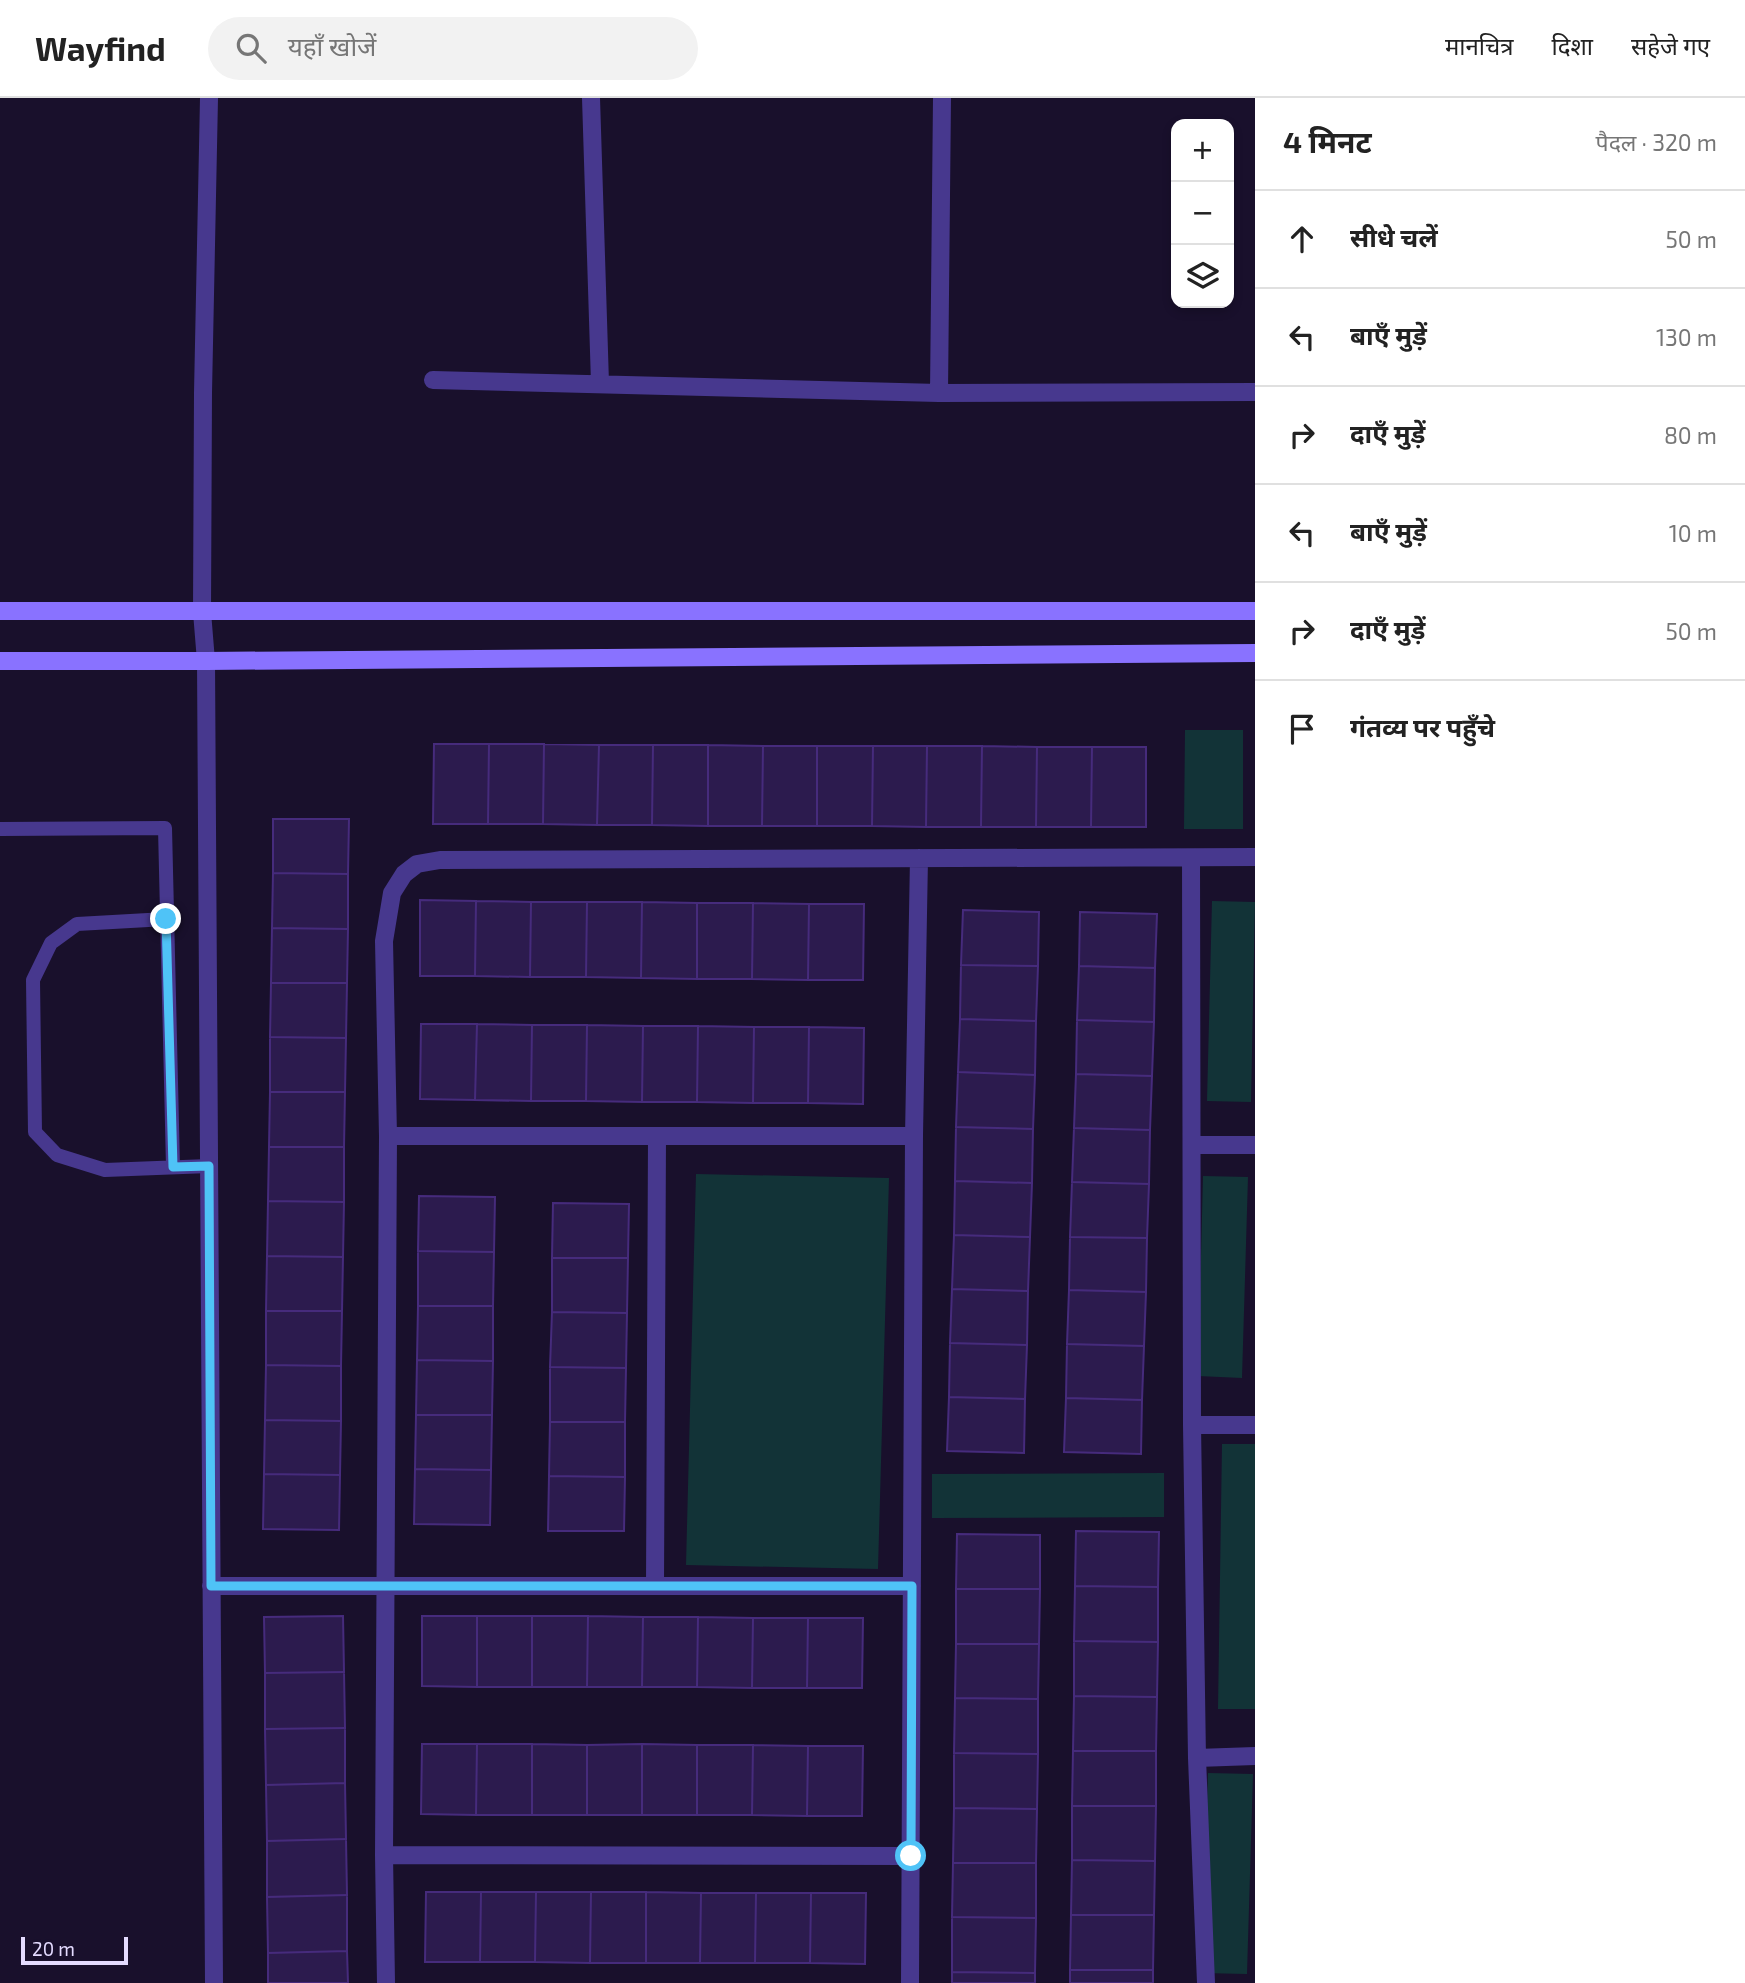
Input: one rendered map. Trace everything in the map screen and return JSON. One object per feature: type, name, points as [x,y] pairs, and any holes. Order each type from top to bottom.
[{"type":"main road","points":[[0,611],[1255,611]]},
{"type":"main road","points":[[0,661],[1255,653]]},
{"type":"street","points":[[209,98],[203,380],[202,612],[206,661],[214,1983]]},
{"type":"street","points":[[591,98],[600,383]]},
{"type":"street","points":[[939,393],[942,98]]},
{"type":"street","points":[[433,380],[939,393],[1255,392]]},
{"type":"street","points":[[386,1983],[384,1855],[388,1136],[384,941],[392,892],[404,874],[417,864],[440,860],[1255,857]]},
{"type":"street","points":[[910,1983],[914,1136],[919,858]]},
{"type":"street","points":[[1191,858],[1194,1145],[1192,1425],[1198,1758],[1206,1983]]},
{"type":"street","points":[[388,1136],[914,1136]]},
{"type":"street","points":[[655,1586],[657,1136]]},
{"type":"street","points":[[1194,1145],[1255,1145]]},
{"type":"street","points":[[1192,1425],[1255,1425]]},
{"type":"street","points":[[211,1586],[912,1586]]},
{"type":"street","points":[[1198,1758],[1255,1756]]},
{"type":"street","points":[[384,1855],[911,1856]]},
{"type":"lane","points":[[0,829],[165,828],[173,1167]]},
{"type":"lane","points":[[166,919],[77,924],[51,943],[33,980],[35,1132],[57,1155],[105,1170],[209,1166]]},
{"type":"green space","points":[[1185,730],[1243,730],[1243,829],[1184,829]]},
{"type":"green space","points":[[1212,901],[1255,902],[1251,1102],[1207,1101]]},
{"type":"green space","points":[[696,1174],[889,1178],[878,1569],[686,1565]]},
{"type":"green space","points":[[1203,1176],[1248,1177],[1242,1378],[1198,1376]]},
{"type":"green space","points":[[1222,1444],[1255,1444],[1255,1709],[1218,1709]]},
{"type":"green space","points":[[1164,1473],[1164,1517],[932,1518],[932,1474]]},
{"type":"green space","points":[[1208,1773],[1253,1774],[1247,1974],[1202,1973]]},
{"type":"building","points":[[434,744],[489,744],[488,824],[433,824]]},
{"type":"building","points":[[489,744],[544,744],[543,824],[488,824]]},
{"type":"building","points":[[544,744],[599,745],[597,825],[543,824]]},
{"type":"building","points":[[599,745],[653,745],[652,825],[597,825]]},
{"type":"building","points":[[653,745],[708,745],[708,826],[652,825]]},
{"type":"building","points":[[708,745],[763,746],[762,826],[708,826]]},
{"type":"building","points":[[763,746],[817,746],[817,826],[762,826]]},
{"type":"building","points":[[817,746],[873,746],[872,826],[817,826]]},
{"type":"building","points":[[873,746],[927,746],[926,827],[872,826]]},
{"type":"building","points":[[927,746],[982,746],[981,827],[926,827]]},
{"type":"building","points":[[982,746],[1037,747],[1036,827],[981,827]]},
{"type":"building","points":[[1037,747],[1092,747],[1091,827],[1036,827]]},
{"type":"building","points":[[1092,747],[1146,747],[1146,827],[1091,827]]},
{"type":"building","points":[[273,819],[349,819],[348,874],[273,873]]},
{"type":"building","points":[[273,873],[348,874],[348,929],[272,928]]},
{"type":"building","points":[[420,900],[476,901],[475,976],[420,976]]},
{"type":"building","points":[[476,901],[531,902],[530,977],[475,976]]},
{"type":"building","points":[[531,902],[587,902],[586,977],[530,977]]},
{"type":"building","points":[[587,902],[642,902],[641,978],[586,977]]},
{"type":"building","points":[[642,902],[697,903],[697,979],[641,978]]},
{"type":"building","points":[[697,903],[753,903],[752,979],[697,979]]},
{"type":"building","points":[[753,903],[809,904],[808,980],[752,979]]},
{"type":"building","points":[[809,904],[864,904],[863,980],[808,980]]},
{"type":"building","points":[[963,910],[1039,912],[1038,966],[961,965]]},
{"type":"building","points":[[1080,912],[1157,914],[1155,968],[1079,966]]},
{"type":"building","points":[[272,928],[348,929],[347,983],[271,983]]},
{"type":"building","points":[[961,965],[1038,966],[1036,1021],[960,1019]]},
{"type":"building","points":[[1079,966],[1155,968],[1154,1022],[1077,1020]]},
{"type":"building","points":[[271,983],[347,983],[346,1038],[270,1037]]},
{"type":"building","points":[[960,1019],[1036,1021],[1035,1075],[958,1072]]},
{"type":"building","points":[[1077,1020],[1154,1022],[1152,1076],[1076,1074]]},
{"type":"building","points":[[421,1024],[477,1024],[475,1100],[420,1099]]},
{"type":"building","points":[[477,1024],[532,1025],[531,1101],[475,1100]]},
{"type":"building","points":[[532,1025],[587,1025],[586,1101],[531,1101]]},
{"type":"building","points":[[587,1025],[643,1026],[642,1102],[586,1101]]},
{"type":"building","points":[[643,1026],[698,1026],[697,1102],[642,1102]]},
{"type":"building","points":[[698,1026],[754,1027],[753,1103],[697,1102]]},
{"type":"building","points":[[754,1027],[809,1027],[808,1103],[753,1103]]},
{"type":"building","points":[[809,1027],[864,1028],[863,1104],[808,1103]]},
{"type":"building","points":[[270,1037],[346,1038],[345,1092],[270,1092]]},
{"type":"building","points":[[958,1072],[1035,1075],[1033,1129],[956,1127]]},
{"type":"building","points":[[1076,1074],[1152,1076],[1150,1130],[1074,1128]]},
{"type":"building","points":[[270,1092],[345,1092],[344,1147],[269,1147]]},
{"type":"building","points":[[956,1127],[1033,1129],[1032,1183],[955,1181]]},
{"type":"building","points":[[1074,1128],[1150,1130],[1149,1184],[1072,1182]]},
{"type":"building","points":[[269,1147],[344,1147],[344,1202],[268,1201]]},
{"type":"building","points":[[955,1181],[1032,1183],[1030,1237],[954,1235]]},
{"type":"building","points":[[1072,1182],[1149,1184],[1147,1238],[1070,1237]]},
{"type":"building","points":[[419,1196],[495,1197],[494,1252],[418,1251]]},
{"type":"building","points":[[268,1201],[344,1202],[343,1257],[267,1256]]},
{"type":"building","points":[[553,1203],[629,1204],[628,1258],[552,1258]]},
{"type":"building","points":[[954,1235],[1030,1237],[1028,1291],[952,1289]]},
{"type":"building","points":[[1070,1237],[1147,1238],[1146,1292],[1069,1290]]},
{"type":"building","points":[[418,1251],[494,1252],[493,1306],[418,1306]]},
{"type":"building","points":[[267,1256],[343,1257],[342,1311],[266,1311]]},
{"type":"building","points":[[552,1258],[628,1258],[627,1313],[552,1312]]},
{"type":"building","points":[[952,1289],[1028,1291],[1027,1345],[950,1343]]},
{"type":"building","points":[[1069,1290],[1146,1292],[1144,1346],[1067,1344]]},
{"type":"building","points":[[418,1306],[493,1306],[493,1361],[417,1360]]},
{"type":"building","points":[[266,1311],[342,1311],[341,1366],[266,1365]]},
{"type":"building","points":[[552,1312],[627,1313],[626,1368],[550,1367]]},
{"type":"building","points":[[950,1343],[1027,1345],[1025,1399],[949,1397]]},
{"type":"building","points":[[1067,1344],[1144,1346],[1142,1400],[1066,1398]]},
{"type":"building","points":[[417,1360],[493,1361],[492,1415],[416,1415]]},
{"type":"building","points":[[266,1365],[341,1366],[341,1421],[265,1420]]},
{"type":"building","points":[[550,1367],[626,1368],[625,1422],[550,1422]]},
{"type":"building","points":[[949,1397],[1025,1399],[1024,1453],[947,1451]]},
{"type":"building","points":[[1066,1398],[1142,1400],[1141,1454],[1064,1452]]},
{"type":"building","points":[[416,1415],[492,1415],[491,1470],[415,1469]]},
{"type":"building","points":[[265,1420],[341,1421],[340,1475],[264,1474]]},
{"type":"building","points":[[550,1422],[625,1422],[625,1477],[549,1476]]},
{"type":"building","points":[[415,1469],[491,1470],[490,1525],[414,1524]]},
{"type":"building","points":[[264,1474],[340,1475],[339,1530],[263,1529]]},
{"type":"building","points":[[549,1476],[625,1477],[624,1531],[548,1531]]},
{"type":"building","points":[[1076,1531],[1159,1532],[1158,1587],[1075,1586]]},
{"type":"building","points":[[957,1534],[1040,1535],[1040,1589],[956,1589]]},
{"type":"building","points":[[1075,1586],[1158,1587],[1158,1642],[1074,1641]]},
{"type":"building","points":[[956,1589],[1040,1589],[1039,1644],[956,1644]]},
{"type":"building","points":[[343,1616],[344,1672],[265,1673],[264,1617]]},
{"type":"building","points":[[422,1616],[477,1616],[477,1687],[422,1686]]},
{"type":"building","points":[[477,1616],[532,1616],[532,1687],[477,1687]]},
{"type":"building","points":[[532,1616],[588,1616],[587,1687],[532,1687]]},
{"type":"building","points":[[588,1616],[643,1617],[642,1687],[587,1687]]},
{"type":"building","points":[[643,1617],[698,1617],[697,1687],[642,1687]]},
{"type":"building","points":[[698,1617],[753,1618],[752,1688],[697,1687]]},
{"type":"building","points":[[753,1618],[808,1618],[807,1688],[752,1688]]},
{"type":"building","points":[[808,1618],[863,1618],[862,1688],[807,1688]]},
{"type":"building","points":[[1074,1641],[1158,1642],[1157,1697],[1074,1696]]},
{"type":"building","points":[[956,1644],[1039,1644],[1038,1699],[955,1698]]},
{"type":"building","points":[[344,1672],[345,1728],[265,1729],[265,1673]]},
{"type":"building","points":[[1074,1696],[1157,1697],[1156,1751],[1073,1751]]},
{"type":"building","points":[[955,1698],[1038,1699],[1038,1754],[954,1753]]},
{"type":"building","points":[[345,1728],[345,1783],[266,1785],[265,1729]]},
{"type":"building","points":[[422,1744],[477,1744],[476,1815],[421,1814]]},
{"type":"building","points":[[477,1744],[532,1744],[532,1815],[476,1815]]},
{"type":"building","points":[[532,1744],[587,1745],[587,1815],[532,1815]]},
{"type":"building","points":[[642,1744],[642,1815],[587,1815],[587,1745]]},
{"type":"building","points":[[642,1744],[697,1745],[697,1815],[642,1815]]},
{"type":"building","points":[[697,1745],[753,1745],[752,1815],[697,1815]]},
{"type":"building","points":[[753,1745],[808,1746],[807,1816],[752,1815]]},
{"type":"building","points":[[808,1746],[863,1746],[862,1816],[807,1816]]},
{"type":"building","points":[[1073,1751],[1156,1751],[1156,1806],[1072,1806]]},
{"type":"building","points":[[954,1753],[1038,1754],[1037,1809],[954,1808]]},
{"type":"building","points":[[345,1783],[346,1839],[267,1841],[266,1785]]},
{"type":"building","points":[[1072,1806],[1156,1806],[1155,1861],[1072,1860]]},
{"type":"building","points":[[954,1808],[1037,1809],[1036,1863],[953,1863]]},
{"type":"building","points":[[346,1839],[347,1895],[267,1897],[267,1841]]},
{"type":"building","points":[[1072,1860],[1155,1861],[1154,1915],[1071,1915]]},
{"type":"building","points":[[953,1863],[1036,1863],[1036,1918],[952,1917]]},
{"type":"building","points":[[426,1892],[481,1892],[480,1962],[425,1962]]},
{"type":"building","points":[[481,1892],[536,1892],[535,1962],[480,1962]]},
{"type":"building","points":[[536,1892],[591,1892],[590,1963],[535,1962]]},
{"type":"building","points":[[591,1892],[646,1892],[646,1963],[590,1963]]},
{"type":"building","points":[[646,1892],[701,1893],[700,1963],[646,1963]]},
{"type":"building","points":[[701,1893],[756,1893],[755,1963],[700,1963]]},
{"type":"building","points":[[756,1893],[811,1893],[810,1963],[755,1963]]},
{"type":"building","points":[[811,1893],[866,1893],[865,1964],[810,1963]]},
{"type":"building","points":[[347,1895],[347,1951],[268,1953],[267,1897]]},
{"type":"building","points":[[1071,1915],[1154,1915],[1153,1970],[1070,1970]]},
{"type":"building","points":[[952,1917],[1036,1918],[1035,1973],[952,1972]]},
{"type":"building","points":[[347,1951],[348,1983],[268,1983],[268,1953]]},
{"type":"building","points":[[1070,1970],[1153,1970],[1153,1983],[1070,1983]]},
{"type":"building","points":[[952,1972],[1035,1973],[1035,1983],[952,1983]]},
{"type":"route","points":[[166,919],[173,1167],[209,1166],[211,1586],[912,1586],[911,1856]]}]
